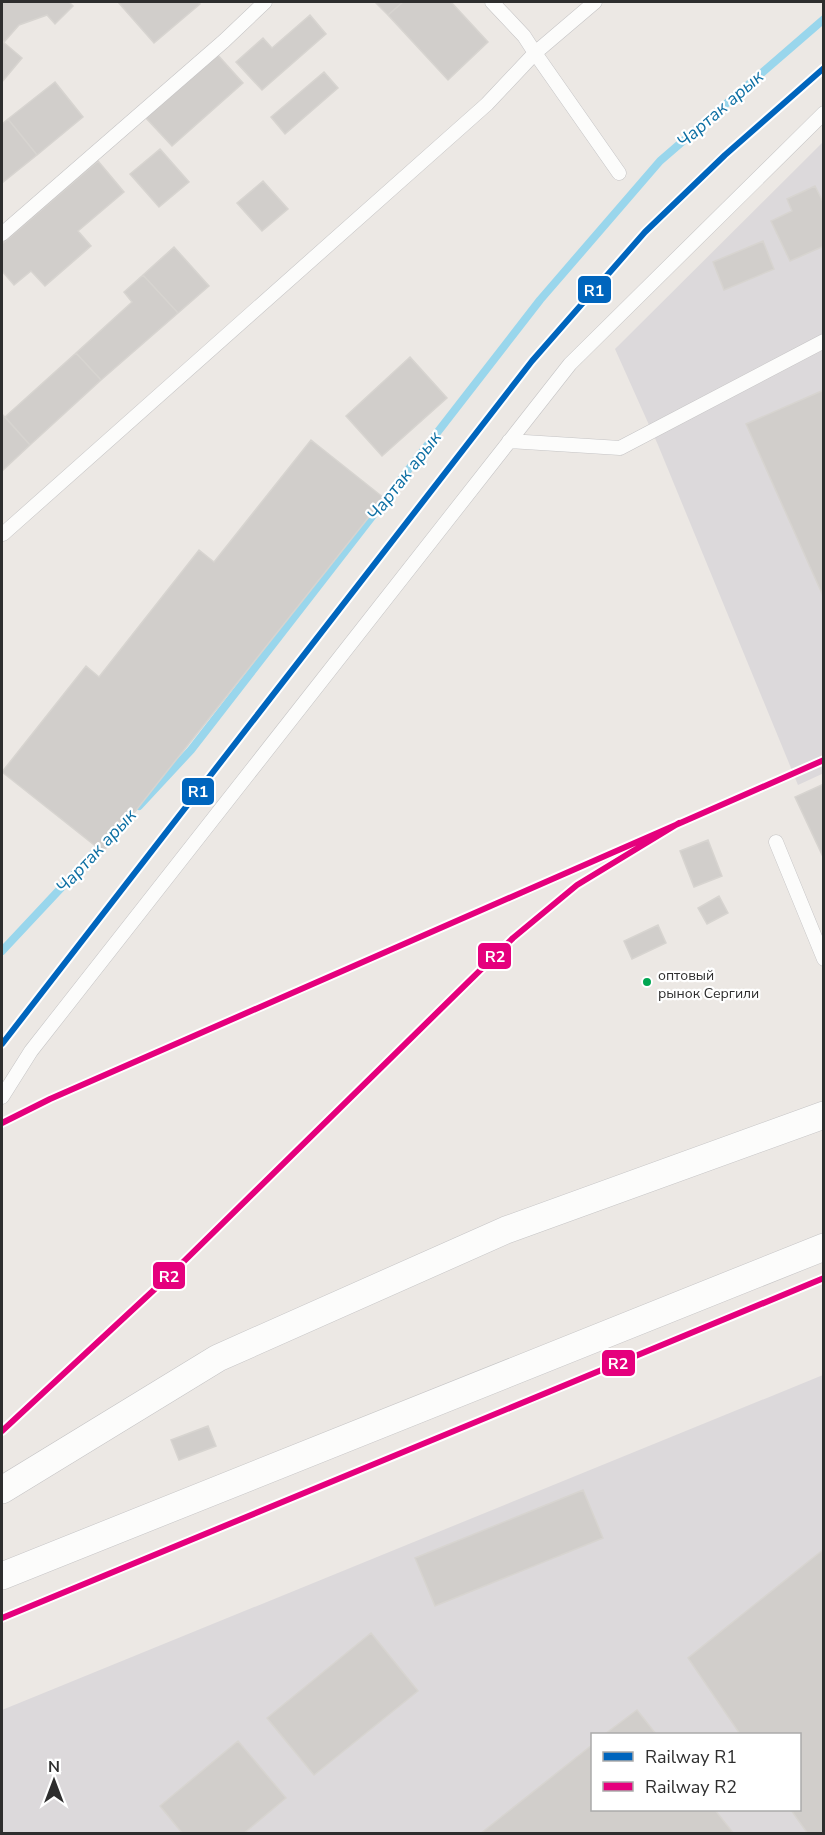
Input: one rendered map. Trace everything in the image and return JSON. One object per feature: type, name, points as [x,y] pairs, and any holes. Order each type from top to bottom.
[{"type":"street","points":[[2,1490],[219,1358],[506,1230],[824,1115]]},
{"type":"street","points":[[2,1576],[824,1247]]},
{"type":"lane","points":[[2,234],[224,41],[265,2]]},
{"type":"lane","points":[[492,2],[524,36],[619,173]]},
{"type":"lane","points":[[3,534],[487,104],[535,53],[595,2]]},
{"type":"lane","points":[[2,1097],[31,1051],[570,364],[824,113]]},
{"type":"lane","points":[[509,441],[620,448],[824,341]]},
{"type":"lane","points":[[776,842],[824,959]]},
{"type":"shaded area","points":[[823,142],[824,773],[798,785],[658,445],[615,349]]},
{"type":"shaded area","points":[[823,1375],[823,1833],[2,1834],[2,1710]]},
{"type":"building","points":[[2,2],[69,2],[73,6],[55,24],[47,15],[19,25],[4,42],[2,41]]},
{"type":"building","points":[[118,2],[198,2],[200,4],[154,43]]},
{"type":"building","points":[[375,2],[403,2],[388,15]]},
{"type":"building","points":[[403,2],[451,2],[488,42],[448,80],[388,15]]},
{"type":"building","points":[[310,15],[326,34],[262,90],[236,62],[263,38],[272,48]]},
{"type":"building","points":[[2,41],[22,58],[2,82]]},
{"type":"building","points":[[216,53],[243,83],[172,146],[145,117]]},
{"type":"building","points":[[324,72],[338,88],[285,134],[271,117]]},
{"type":"building","points":[[55,82],[83,117],[37,155],[8,119]]},
{"type":"building","points":[[8,119],[37,155],[2,183],[2,124]]},
{"type":"building","points":[[160,149],[189,182],[159,207],[130,174]]},
{"type":"building","points":[[98,161],[124,192],[78,231],[91,246],[45,286],[31,271],[14,285],[2,271],[2,244]]},
{"type":"building","points":[[263,181],[288,209],[262,231],[237,203]]},
{"type":"building","points":[[815,186],[824,204],[824,246],[790,261],[771,221],[792,211],[787,199]]},
{"type":"building","points":[[763,241],[774,269],[724,290],[713,262]]},
{"type":"building","points":[[174,247],[209,286],[178,313],[143,275]]},
{"type":"building","points":[[143,275],[178,313],[101,380],[76,353],[132,302],[124,292]]},
{"type":"building","points":[[76,353],[101,380],[30,445],[5,417]]},
{"type":"building","points":[[410,357],[447,398],[382,456],[346,416]]},
{"type":"building","points":[[824,390],[824,598],[746,424]]},
{"type":"building","points":[[2,414],[30,445],[2,471]]},
{"type":"building","points":[[311,440],[384,498],[103,852],[2,772],[86,666],[99,677],[199,550],[214,562]]},
{"type":"building","points":[[824,784],[824,859],[795,797]]},
{"type":"building","points":[[708,840],[722,876],[694,887],[680,851]]},
{"type":"building","points":[[719,896],[728,913],[707,924],[698,908]]},
{"type":"building","points":[[658,925],[666,943],[632,959],[624,941]]},
{"type":"building","points":[[208,1426],[216,1446],[179,1460],[171,1440]]},
{"type":"building","points":[[583,1490],[603,1538],[435,1606],[415,1558]]},
{"type":"building","points":[[824,1549],[824,1834],[808,1834],[792,1811],[801,1811],[801,1733],[739,1733],[688,1658]]},
{"type":"building","points":[[371,1633],[418,1691],[314,1775],[267,1718]]},
{"type":"building","points":[[637,1710],[655,1733],[606,1733]]},
{"type":"building","points":[[238,1741],[286,1798],[243,1834],[183,1834],[160,1806]]},
{"type":"building","points":[[591,1746],[591,1811],[716,1811],[734,1834],[480,1834]]},
{"type":"waterway","name":"Чартак арык","points":[[139,806],[191,750],[540,300],[660,161],[824,19]]},
{"type":"waterway","name":"Чартак арык","points":[[2,951],[105,841]]},
{"type":"rail line","name":"R1","points":[[2,1044],[532,361],[645,232],[725,155],[824,68]]},
{"type":"rail line","name":"R2","points":[[2,1123],[50,1099],[824,760]]},
{"type":"rail line","name":"R2","points":[[2,1431],[170,1275],[513,938],[577,885],[679,823]]},
{"type":"rail line","name":"R2","points":[[2,1618],[824,1278]]},
{"type":"place","name":"оптовый рынок Сергили","points":[[647,982]]}]
